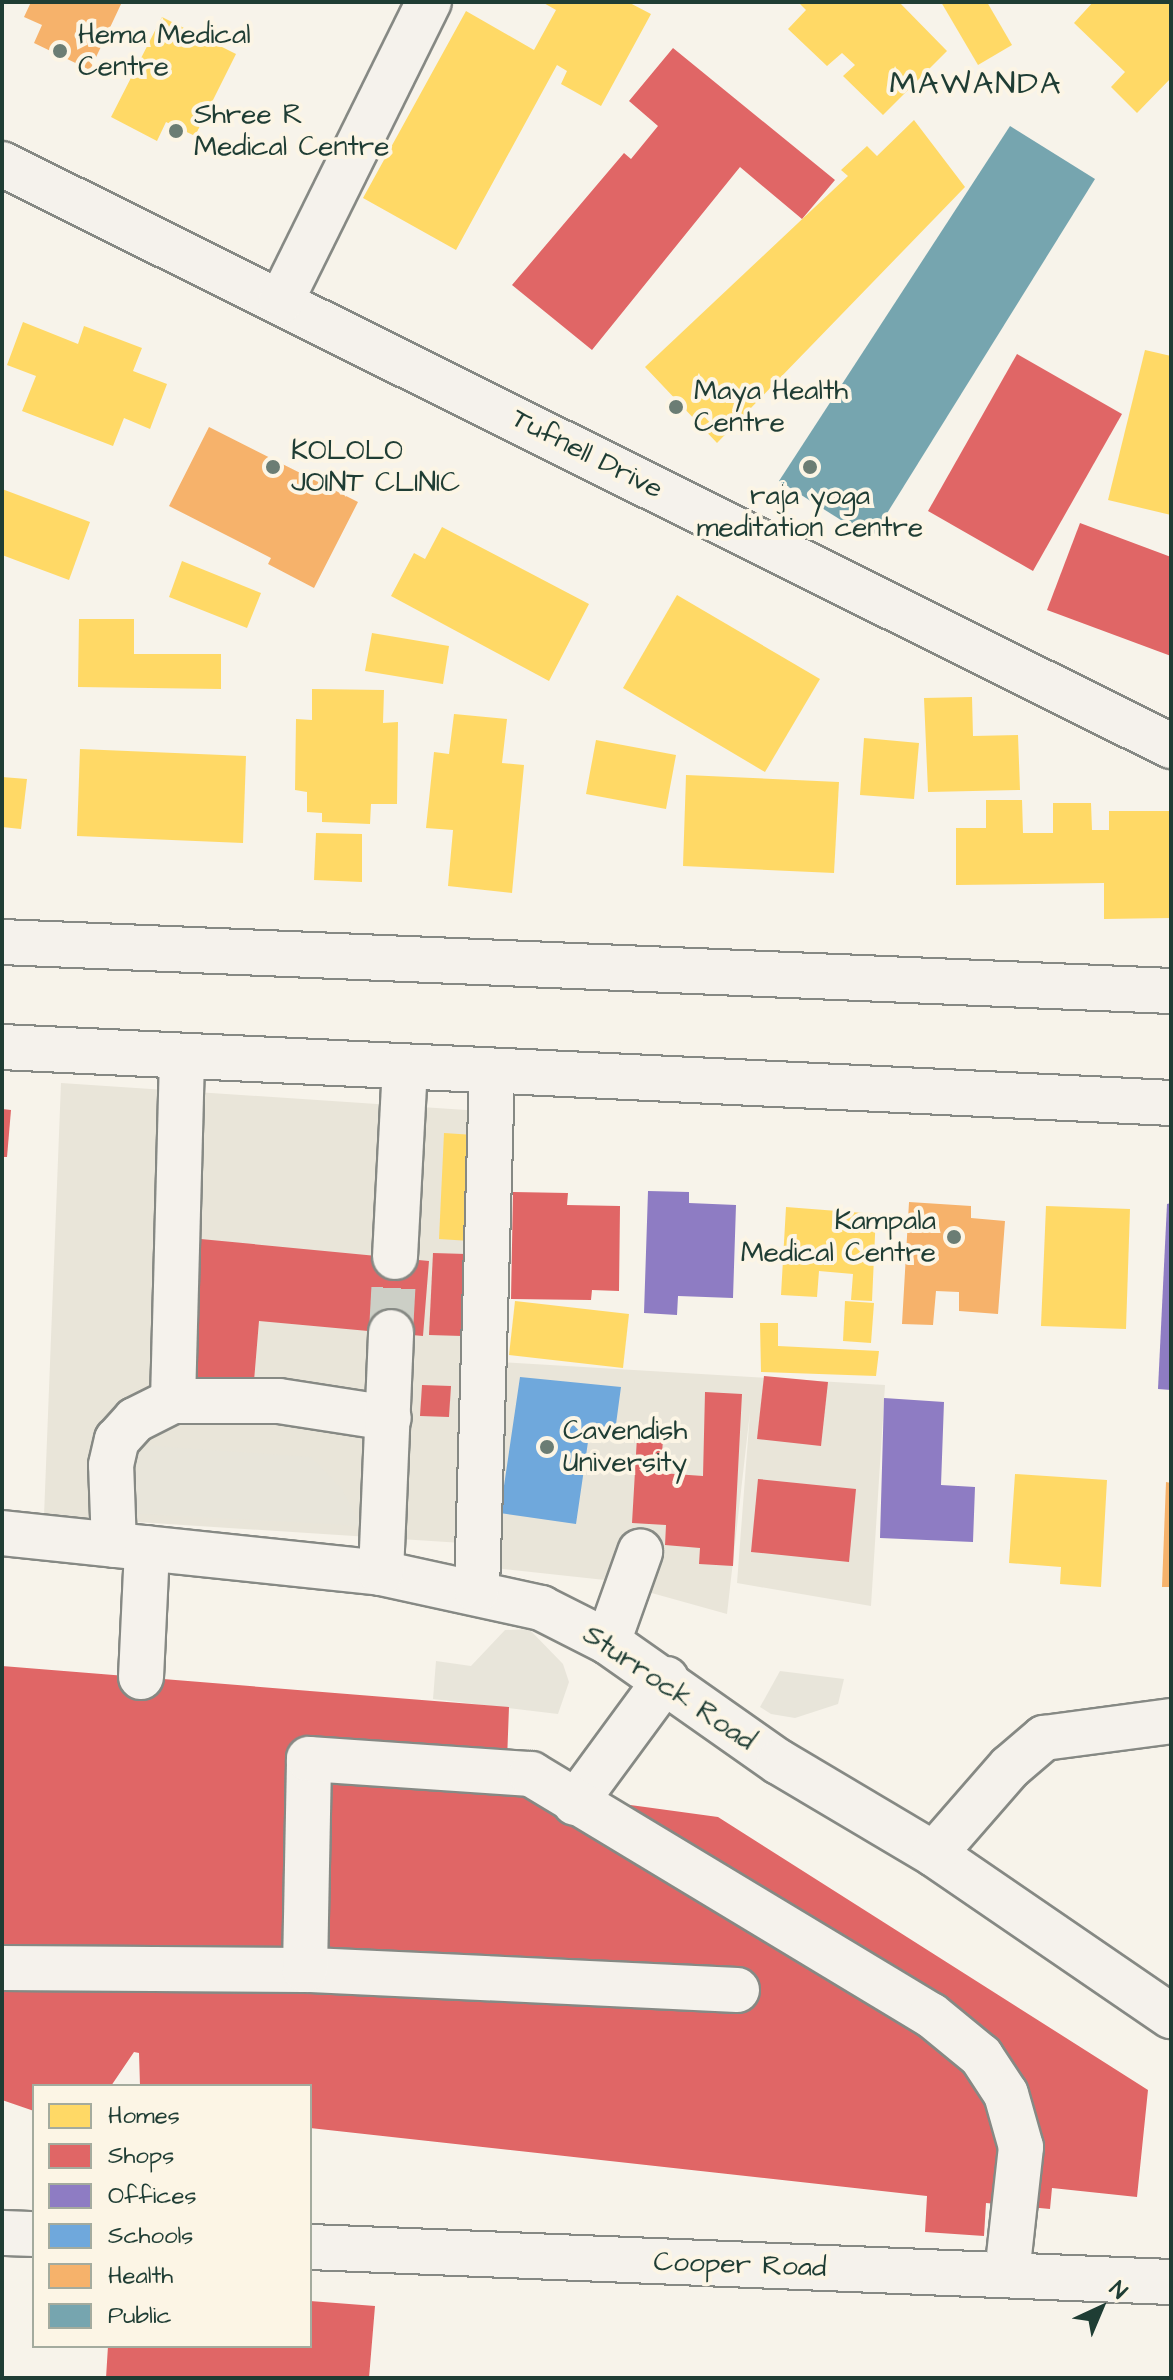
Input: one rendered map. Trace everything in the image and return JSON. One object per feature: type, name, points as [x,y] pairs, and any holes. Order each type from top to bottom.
[{"type":"street","points":[[281,301],[429,2]]},
{"type":"street","name":"Tufnell Drive","points":[[2,164],[1171,746]]},
{"type":"street","points":[[2,942],[1171,991]]},
{"type":"street","points":[[2,1047],[182,1059],[1171,1103]]},
{"type":"street","points":[[173,1401],[182,1059]]},
{"type":"street","points":[[395,1257],[405,1068]]},
{"type":"street","points":[[477,1590],[492,1071]]},
{"type":"street","points":[[381,1573],[391,1332]]},
{"type":"street","points":[[141,1677],[130,1546],[111,1465],[117,1440],[135,1420],[173,1401],[279,1401],[389,1418]]},
{"type":"street","name":"Sturrock Road","points":[[2,1533],[381,1573],[477,1590],[541,1608],[608,1642],[666,1679],[779,1762],[934,1854],[1171,2016]]},
{"type":"street","points":[[608,1642],[640,1552]]},
{"type":"street","points":[[575,1803],[666,1679]]},
{"type":"street","points":[[934,1854],[1010,1767],[1044,1738],[1171,1721]]},
{"type":"street","points":[[305,1970],[309,1759],[531,1774],[931,2015],[981,2056],[1006,2094],[1021,2147],[1007,2274]]},
{"type":"street","points":[[2,1968],[305,1970],[737,1990]]},
{"type":"street","points":[[2,2233],[32,2234]]},
{"type":"street","name":"Cooper Road","points":[[312,2247],[1171,2282]]},
{"type":"shaded area","points":[[61,1083],[481,1111],[462,1543],[44,1516]]},
{"type":"shaded area","points":[[499,1362],[885,1385],[871,1606],[737,1583],[750,1412],[727,1614],[605,1580],[495,1568]]},
{"type":"shaded area","points":[[140,1445],[311,1457],[342,1489],[361,1526],[107,1512],[111,1465]]},
{"type":"shaded area","points":[[529,1629],[563,1664],[569,1682],[558,1714],[433,1699],[436,1661],[471,1666],[505,1630]]},
{"type":"shaded area","points":[[780,1671],[844,1679],[838,1704],[795,1718],[771,1714],[760,1707]]},
{"type":"building: Homes","points":[[542,2],[628,2],[651,14],[601,106],[561,84],[567,71],[557,65],[456,250],[363,198],[466,11],[534,50],[556,10]]},
{"type":"building: Homes","points":[[798,2],[899,2],[947,51],[883,115],[843,76],[855,65],[842,53],[827,66],[788,29],[806,10]]},
{"type":"building: Homes","points":[[941,2],[987,2],[1012,45],[978,65]]},
{"type":"building: Homes","points":[[1093,2],[1171,2],[1171,78],[1137,113],[1111,87],[1125,72],[1074,23]]},
{"type":"building: Homes","points":[[162,17],[236,54],[195,136],[166,122],[157,141],[111,117]]},
{"type":"building: Homes","points":[[914,120],[965,187],[717,443],[645,367],[848,176],[841,170],[867,146],[877,156]]},
{"type":"building: Homes","points":[[23,322],[78,344],[84,326],[142,348],[133,371],[167,384],[150,429],[124,418],[113,446],[22,411],[36,376],[7,365]]},
{"type":"building: Homes","points":[[1145,350],[1171,356],[1171,515],[1108,500]]},
{"type":"building: Homes","points":[[2,489],[90,522],[69,580],[2,555]]},
{"type":"building: Homes","points":[[442,527],[589,604],[549,681],[391,596],[414,553],[425,559]]},
{"type":"building: Homes","points":[[182,561],[261,593],[247,628],[169,597]]},
{"type":"building: Homes","points":[[677,595],[820,679],[765,772],[623,688]]},
{"type":"building: Homes","points":[[79,619],[134,619],[134,654],[221,654],[221,689],[78,687]]},
{"type":"building: Homes","points":[[372,633],[449,646],[443,684],[365,671]]},
{"type":"building: Homes","points":[[312,689],[384,690],[383,723],[398,722],[397,804],[371,804],[370,824],[322,822],[322,813],[307,812],[307,792],[295,790],[296,719],[312,720]]},
{"type":"building: Homes","points":[[972,697],[973,736],[1018,735],[1020,790],[928,792],[924,698]]},
{"type":"building: Homes","points":[[454,714],[507,719],[502,763],[524,765],[512,893],[448,886],[453,830],[426,828],[434,752],[449,754]]},
{"type":"building: Homes","points":[[864,738],[919,743],[914,799],[860,795]]},
{"type":"building: Homes","points":[[596,740],[676,755],[666,809],[586,794]]},
{"type":"building: Homes","points":[[80,749],[246,756],[243,843],[77,836]]},
{"type":"building: Homes","points":[[686,775],[839,782],[834,873],[683,866]]},
{"type":"building: Homes","points":[[2,777],[27,779],[21,829],[2,827]]},
{"type":"building: Homes","points":[[986,800],[1022,800],[1023,833],[1053,833],[1053,803],[1091,803],[1092,830],[1109,830],[1109,811],[1171,811],[1171,918],[1104,919],[1104,883],[956,885],[956,828],[986,828]]},
{"type":"building: Homes","points":[[316,833],[362,834],[362,882],[314,880]]},
{"type":"building: Homes","points":[[444,1133],[474,1135],[470,1241],[439,1239]]},
{"type":"building: Homes","points":[[1046,1206],[1130,1209],[1126,1329],[1041,1326]]},
{"type":"building: Homes","points":[[786,1207],[876,1214],[872,1301],[851,1300],[853,1274],[819,1271],[817,1297],[781,1295]]},
{"type":"building: Homes","points":[[515,1301],[629,1314],[623,1368],[509,1355]]},
{"type":"building: Homes","points":[[845,1301],[874,1303],[871,1343],[843,1341]]},
{"type":"building: Homes","points":[[760,1323],[778,1323],[778,1346],[879,1351],[876,1376],[761,1372]]},
{"type":"building: Homes","points":[[1015,1474],[1107,1480],[1101,1587],[1060,1584],[1061,1567],[1009,1563]]},
{"type":"building: Shops","points":[[673,48],[835,180],[802,219],[740,167],[592,350],[512,285],[624,153],[631,159],[658,126],[629,101]]},
{"type":"building: Shops","points":[[1017,354],[1122,414],[1033,571],[928,511]]},
{"type":"building: Shops","points":[[1080,523],[1171,557],[1171,656],[1047,610]]},
{"type":"building: Shops","points":[[2,1109],[11,1110],[7,1157],[2,1157]]},
{"type":"building: Shops","points":[[513,1192],[568,1193],[567,1205],[620,1206],[619,1291],[592,1290],[591,1300],[511,1299]]},
{"type":"building: Shops","points":[[169,1236],[429,1261],[423,1336],[259,1321],[253,1393],[192,1387],[198,1326],[162,1323]]},
{"type":"building: Shops","points":[[433,1253],[466,1254],[462,1336],[429,1335]]},
{"type":"building: Shops","points":[[764,1376],[828,1382],[821,1446],[757,1439]]},
{"type":"building: Shops","points":[[422,1385],[451,1386],[449,1417],[420,1416]]},
{"type":"building: Shops","points":[[705,1392],[742,1394],[733,1566],[699,1564],[700,1548],[665,1545],[666,1525],[632,1523],[637,1437],[663,1438],[661,1473],[703,1476]]},
{"type":"building: Shops","points":[[758,1479],[856,1489],[849,1562],[751,1552]]},
{"type":"building: Shops","points":[[2,1666],[509,1707],[506,1788],[718,1817],[1148,2090],[1137,2197],[1052,2188],[1050,2209],[986,2203],[984,2236],[925,2232],[927,2196],[312,2128],[312,2084],[140,2084],[139,2053],[134,2052],[112,2084],[32,2084],[32,2110],[2,2100]]},
{"type":"building: Shops","points":[[312,2301],[375,2306],[369,2378],[106,2378],[108,2348],[312,2348]]},
{"type":"building: Offices","points":[[648,1191],[689,1192],[689,1203],[736,1205],[733,1298],[678,1296],[677,1315],[644,1313]]},
{"type":"building: Offices","points":[[1171,1203],[1171,1390],[1158,1389],[1167,1204]]},
{"type":"building: Offices","points":[[884,1398],[944,1402],[941,1485],[975,1487],[973,1542],[880,1538]]},
{"type":"building: Schools","points":[[520,1377],[621,1387],[614,1439],[589,1435],[576,1524],[500,1513]]},
{"type":"building: Health","points":[[31,2],[122,2],[90,70],[34,43],[42,25],[24,17]]},
{"type":"building: Health","points":[[209,427],[358,502],[314,588],[268,564],[271,558],[169,506]]},
{"type":"building: Health","points":[[909,1202],[971,1206],[971,1218],[1005,1221],[998,1314],[959,1311],[959,1292],[936,1291],[933,1325],[902,1324]]},
{"type":"building: Health","points":[[1166,1482],[1171,1483],[1171,1587],[1162,1587]]},
{"type":"building: Public","points":[[1010,126],[1095,179],[871,539],[779,481]]},
{"type":"tunnel","points":[[391,1332],[395,1257]]},
{"type":"place","name":"Hema Medical Centre","points":[[60,51]]},
{"type":"place","name":"Shree R Medical Centre","points":[[176,131]]},
{"type":"place","name":"Maya Health Centre","points":[[676,407]]},
{"type":"place","name":"KOLOLO JOINT CLINIC","points":[[273,467]]},
{"type":"place","name":"raja yoga meditation centre","points":[[810,467]]},
{"type":"place","name":"Kampala Medical Centre","points":[[954,1237]]},
{"type":"place","name":"Cavendish University","points":[[547,1447]]},
{"type":"district","name":"MAWANDA","points":[[976,84]]}]
